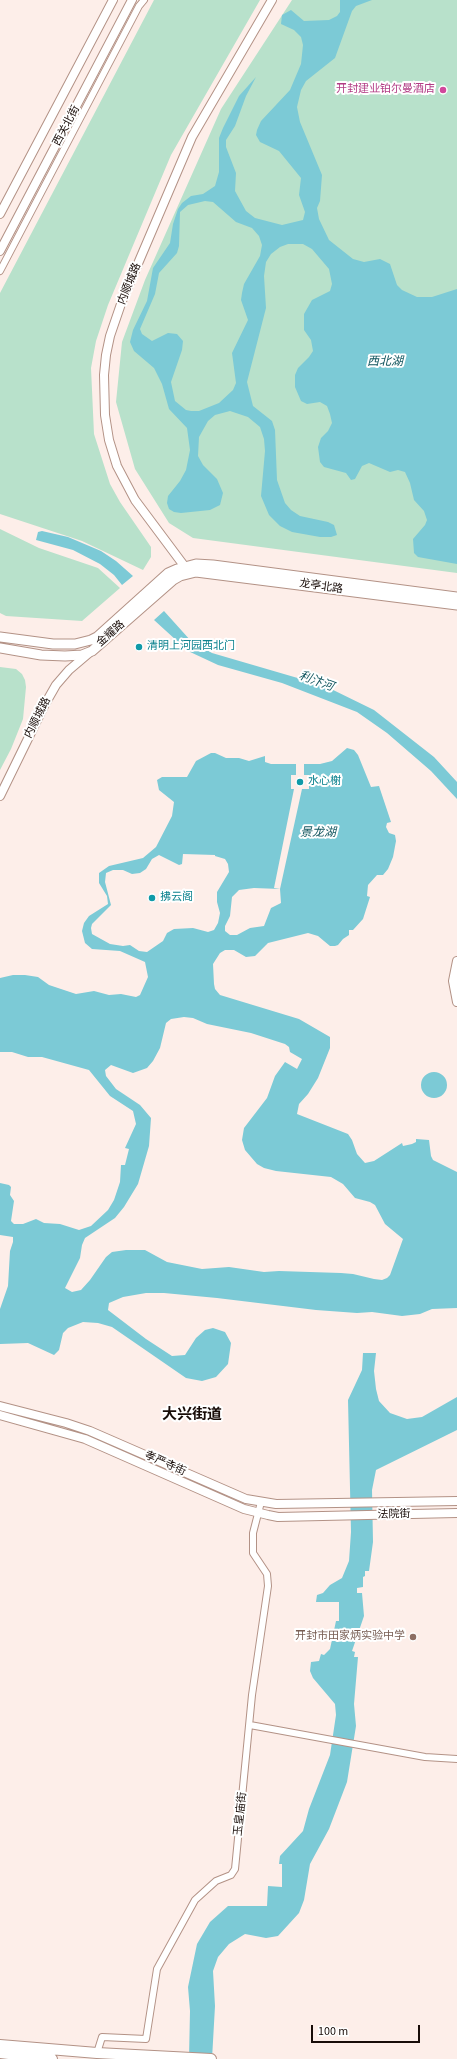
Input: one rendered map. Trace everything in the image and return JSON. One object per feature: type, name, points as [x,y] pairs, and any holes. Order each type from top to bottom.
[{"type":"main road","name":"龙亭北路","points":[[186,571],[214,565],[457,597]]},
{"type":"main road","name":"龙亭北路","points":[[186,571],[213,573],[457,605]]},
{"type":"main road","name":"金耀路","points":[[0,637],[53,644],[75,644],[91,640],[97,637],[168,573],[186,571]]},
{"type":"main road","name":"金耀路","points":[[0,648],[41,655],[65,656],[82,655],[92,651],[173,580],[186,571]]},
{"type":"main road","points":[[0,2045],[97,2053],[211,2059]]},
{"type":"main road","points":[[0,2053],[52,2059]]},
{"type":"street","name":"西关北街","points":[[0,214],[112,0]]},
{"type":"street","name":"西关北街","points":[[0,251],[132,0]]},
{"type":"street","points":[[0,271],[144,0]]},
{"type":"street","name":"内顺城路","points":[[186,571],[135,500],[118,466],[109,440],[105,415],[104,375],[106,355],[110,336],[122,301],[192,137],[272,0]]},
{"type":"street","name":"内顺城路","points":[[0,796],[44,706],[56,685],[69,670],[92,651]]},
{"type":"street","points":[[457,961],[453,982],[457,1002]]},
{"type":"street","name":"孝严寺街","points":[[0,1406],[66,1423],[90,1431],[234,1495],[261,1502],[332,1503]]},
{"type":"street","name":"孝严寺街","points":[[0,1415],[85,1439],[244,1508],[278,1517],[331,1516]]},
{"type":"street","name":"法院街","points":[[332,1503],[457,1501]]},
{"type":"street","name":"玉皇庙街","points":[[97,2053],[102,2037],[146,2039],[157,1969],[195,1900],[216,1881],[233,1874],[237,1859],[250,1725],[268,1579],[267,1574],[253,1553],[253,1533],[261,1502]]},
{"type":"street","name":"法院街","points":[[331,1516],[457,1514]]},
{"type":"street","points":[[250,1725],[425,1757],[457,1759]]},
{"type":"green space","points":[[154,0],[260,0],[171,155],[108,305],[96,341],[91,368],[94,434],[110,484],[120,502],[151,547],[151,557],[143,570],[82,541],[0,514],[0,293]]},
{"type":"green space","points":[[292,0],[457,0],[457,573],[193,538],[169,523],[135,469],[116,402],[122,342],[145,280],[221,109]]},
{"type":"green space","points":[[0,529],[39,548],[98,568],[120,588],[82,621],[6,616],[0,613]]},
{"type":"green space","points":[[0,667],[16,669],[22,674],[26,687],[23,719],[11,749],[0,770]]},
{"type":"water","name":"西北湖","points":[[340,0],[372,0],[356,6],[352,11],[335,58],[306,81],[301,90],[297,107],[300,122],[322,175],[320,201],[317,208],[319,219],[329,240],[353,259],[364,262],[380,259],[390,264],[397,285],[402,290],[417,297],[432,297],[457,289],[457,564],[418,557],[414,553],[413,539],[425,525],[427,520],[424,511],[414,500],[410,483],[405,472],[398,470],[390,472],[369,463],[362,466],[355,479],[351,480],[346,473],[324,467],[320,462],[318,447],[321,438],[328,431],[332,423],[330,414],[327,406],[320,402],[307,404],[301,401],[295,387],[295,375],[298,368],[313,351],[311,340],[304,330],[304,314],[312,300],[330,291],[332,284],[329,269],[312,249],[303,244],[288,244],[280,247],[271,254],[266,262],[264,276],[266,308],[247,382],[253,406],[272,421],[275,430],[277,480],[285,503],[291,510],[300,516],[328,522],[334,525],[337,535],[331,537],[320,537],[292,532],[280,526],[269,515],[261,496],[265,451],[264,439],[260,427],[248,417],[230,411],[215,415],[208,421],[199,437],[198,456],[203,465],[217,479],[223,493],[220,505],[210,510],[181,513],[174,512],[169,509],[167,503],[168,496],[180,481],[186,470],[190,450],[187,428],[169,409],[162,384],[154,368],[134,351],[130,342],[133,330],[147,301],[153,268],[170,243],[173,224],[178,209],[182,203],[191,196],[203,194],[215,186],[219,172],[219,138],[239,96],[256,77],[246,96],[235,126],[226,140],[226,147],[236,173],[235,191],[246,211],[255,218],[282,225],[303,220],[305,212],[299,195],[301,178],[279,151],[260,142],[256,135],[261,121],[290,90],[301,64],[303,45],[301,37],[294,30],[281,24],[282,15],[291,10],[304,21],[329,20],[337,16],[340,12]],"holes":[[[205,201],[213,202],[236,222],[252,228],[259,236],[262,245],[260,256],[244,284],[242,293],[241,300],[248,320],[232,353],[236,383],[233,390],[219,403],[199,411],[191,411],[186,410],[175,401],[171,382],[182,350],[183,341],[177,334],[168,333],[152,341],[142,334],[140,329],[155,294],[159,273],[177,253],[179,246],[180,212],[188,205]]]},
{"type":"water","points":[[42,531],[68,537],[101,551],[116,561],[133,576],[122,585],[114,575],[100,564],[73,550],[36,540],[38,532]]},
{"type":"water","points":[[164,611],[191,641],[212,653],[325,686],[374,710],[434,757],[457,782],[457,799],[431,771],[387,733],[357,712],[282,683],[218,665],[188,651],[154,620]]},
{"type":"water","name":"景龙湖","points":[[347,748],[354,750],[358,755],[371,787],[379,786],[391,822],[387,823],[386,827],[389,833],[395,835],[396,841],[393,857],[388,869],[383,875],[377,875],[368,885],[367,896],[370,897],[363,919],[353,930],[349,930],[349,935],[335,946],[330,946],[318,936],[308,933],[268,943],[255,956],[246,957],[234,950],[225,950],[220,953],[213,964],[215,989],[220,995],[299,1019],[330,1037],[330,1048],[318,1078],[308,1094],[299,1104],[297,1114],[348,1134],[357,1154],[365,1163],[374,1161],[402,1143],[403,1146],[416,1142],[416,1139],[429,1140],[433,1160],[457,1172],[457,1308],[432,1309],[420,1314],[402,1316],[372,1312],[357,1313],[316,1310],[164,1293],[146,1293],[123,1297],[109,1303],[108,1310],[146,1339],[172,1356],[185,1355],[196,1338],[205,1330],[213,1328],[225,1332],[231,1343],[228,1364],[216,1377],[202,1381],[186,1378],[112,1327],[98,1323],[83,1322],[68,1328],[63,1333],[59,1350],[54,1355],[28,1343],[0,1344],[0,1309],[8,1286],[10,1251],[13,1237],[0,1235],[0,1183],[11,1187],[10,1195],[14,1201],[11,1221],[14,1224],[23,1224],[36,1219],[44,1223],[60,1224],[79,1230],[91,1226],[108,1210],[114,1200],[120,1182],[121,1165],[125,1165],[129,1149],[125,1148],[136,1124],[133,1111],[110,1096],[89,1070],[42,1057],[28,1057],[12,1052],[0,1052],[0,978],[13,975],[38,977],[49,985],[76,994],[94,991],[109,995],[121,994],[136,997],[140,995],[148,977],[145,962],[120,951],[92,949],[85,943],[82,931],[84,923],[89,916],[108,904],[107,896],[99,883],[99,873],[109,866],[143,858],[156,847],[172,816],[174,802],[159,790],[157,780],[162,777],[187,777],[196,761],[211,753],[215,753],[226,758],[239,758],[249,761],[265,756],[265,762],[271,764],[320,764],[332,761]],"holes":[[[183,854],[215,855],[225,859],[228,864],[229,872],[217,892],[217,902],[220,913],[218,923],[214,930],[208,932],[193,928],[174,929],[167,933],[163,941],[147,952],[139,951],[130,945],[123,946],[110,944],[92,934],[92,924],[111,905],[105,882],[106,873],[113,870],[123,870],[132,874],[140,873],[146,869],[152,859],[159,855],[179,865],[182,864]],[[254,888],[280,889],[281,903],[271,908],[264,926],[250,928],[237,935],[230,935],[225,931],[225,926],[230,916],[232,897],[239,890]],[[184,1017],[193,1018],[207,1024],[251,1033],[285,1044],[289,1047],[290,1052],[302,1059],[297,1069],[285,1062],[275,1076],[267,1098],[244,1128],[242,1140],[245,1150],[257,1164],[264,1168],[276,1171],[331,1177],[343,1184],[355,1198],[375,1205],[385,1224],[403,1239],[390,1275],[387,1278],[382,1280],[341,1273],[264,1272],[229,1267],[202,1269],[167,1262],[145,1250],[126,1250],[112,1252],[106,1257],[81,1290],[72,1292],[65,1288],[80,1258],[82,1245],[85,1238],[115,1218],[124,1207],[138,1184],[149,1146],[151,1118],[140,1105],[116,1089],[106,1076],[105,1070],[111,1065],[133,1073],[147,1068],[153,1061],[160,1048],[166,1023],[171,1019]]]},
{"type":"water","points":[[434,1072],[443,1076],[447,1085],[443,1094],[434,1098],[425,1094],[421,1085],[425,1076]]},
{"type":"water","points":[[363,1353],[376,1353],[374,1371],[376,1389],[379,1401],[390,1413],[407,1419],[422,1417],[457,1397],[457,1430],[376,1470],[372,1490],[373,1542],[369,1571],[365,1571],[365,1576],[363,1577],[363,1587],[357,1588],[357,1593],[362,1593],[364,1616],[352,1651],[355,1652],[354,1657],[358,1657],[354,1704],[356,1726],[347,1782],[329,1829],[310,1864],[304,1900],[299,1913],[278,1936],[266,1938],[245,1934],[229,1944],[218,1957],[213,1971],[215,2006],[212,2059],[189,2059],[190,2011],[188,1987],[197,1944],[210,1922],[228,1906],[267,1906],[268,1886],[282,1887],[282,1864],[279,1864],[280,1856],[303,1831],[309,1809],[330,1755],[336,1715],[335,1704],[313,1678],[310,1671],[311,1662],[319,1661],[321,1654],[324,1655],[330,1649],[336,1621],[339,1621],[339,1602],[316,1602],[317,1595],[323,1593],[330,1585],[342,1578],[349,1561],[351,1532],[348,1400],[362,1370]]},
{"type":"pier","points":[[296,764],[304,764],[304,775],[309,775],[309,789],[302,789],[280,889],[274,888],[294,789],[291,789],[291,775],[296,775]]},
{"type":"place","name":"开封建业铂尔曼酒店","points":[[443,90]]},
{"type":"place","name":"清明上河园西北门","points":[[139,647]]},
{"type":"place","name":"水心榭","points":[[300,782]]},
{"type":"place","name":"拂云阁","points":[[152,898]]},
{"type":"place","name":"开封市田家炳实验中学","points":[[413,1637]]},
{"type":"district","name":"大兴街道","points":[[192,1416]]},
{"type":"water label","name":"利汴河","points":[[316,682]]}]
